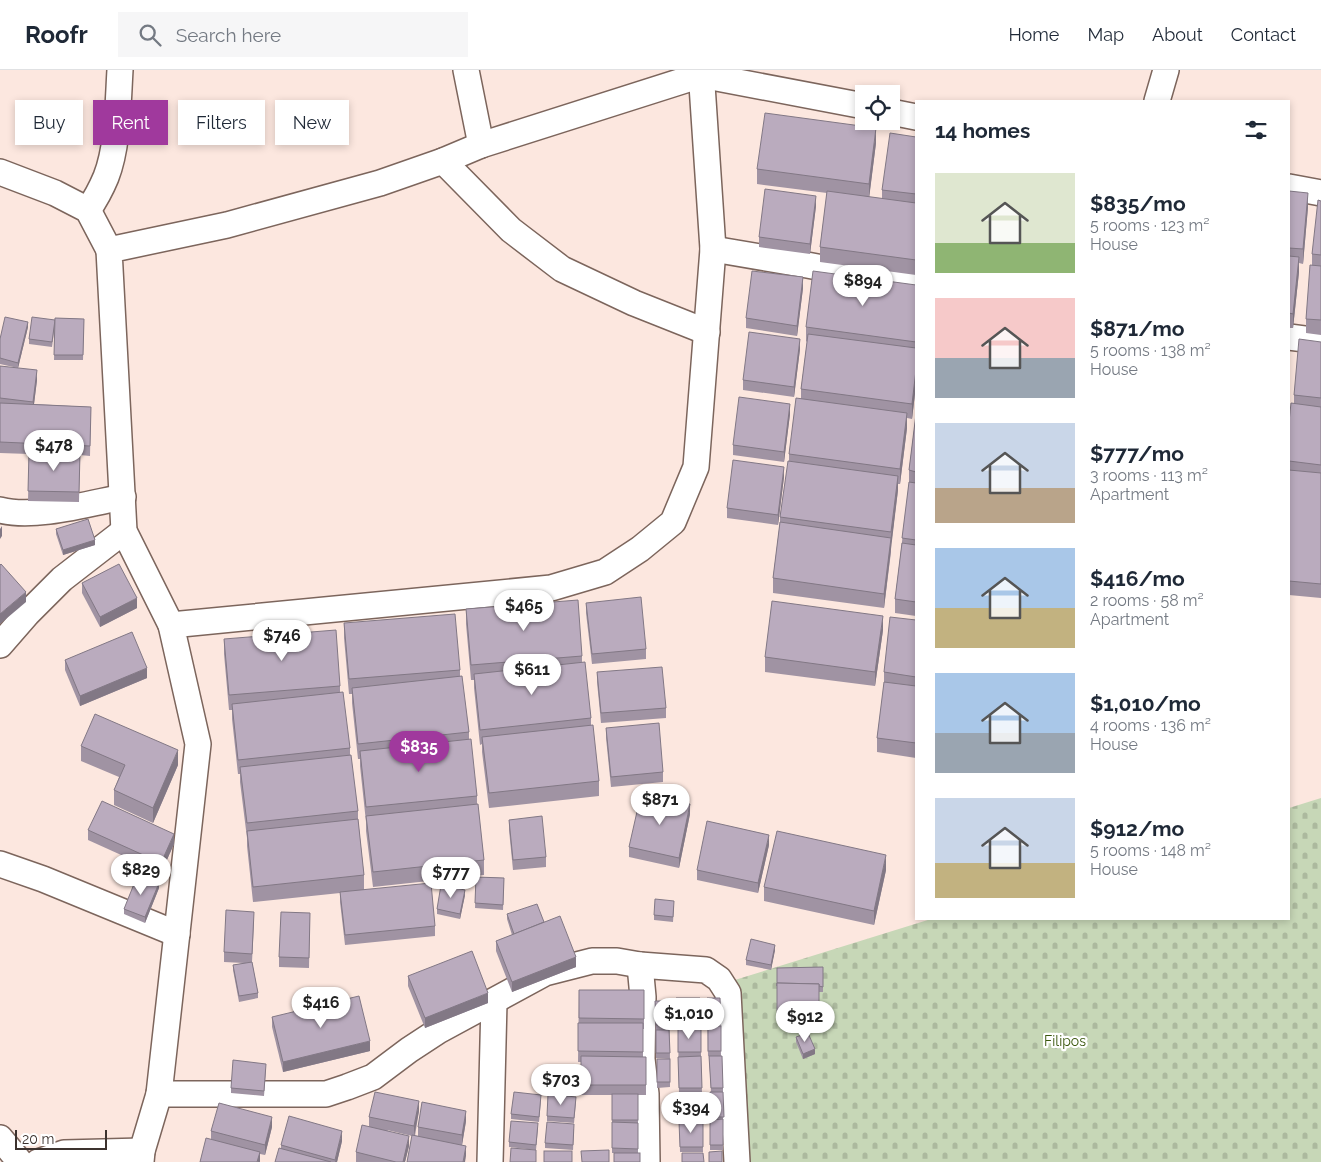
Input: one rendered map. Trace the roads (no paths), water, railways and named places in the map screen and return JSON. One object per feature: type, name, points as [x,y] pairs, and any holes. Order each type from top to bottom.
[{"type":"street","points":[[88,210],[107,175],[114,142],[120,70]]},
{"type":"street","points":[[466,70],[481,145]]},
{"type":"street","points":[[1157,100],[1166,70]]},
{"type":"street","points":[[109,250],[227,225],[380,183],[443,161],[481,145],[701,72],[855,104]]},
{"type":"street","points":[[172,625],[551,588],[605,572],[640,549],[674,522],[696,466],[713,249],[701,72]]},
{"type":"street","points":[[900,113],[915,116]]},
{"type":"street","points":[[443,161],[511,230],[562,269],[634,303],[707,332]]},
{"type":"street","points":[[0,172],[55,192],[88,210],[109,250],[124,531],[172,625],[198,744],[159,1094],[142,1157],[64,1154],[38,1162]]},
{"type":"street","points":[[1290,187],[1321,192]]},
{"type":"street","points":[[713,249],[915,286]]},
{"type":"street","points":[[1290,337],[1321,341]]},
{"type":"street","points":[[0,510],[33,513],[123,497]]},
{"type":"street","points":[[0,645],[27,614],[62,579],[124,531]]},
{"type":"street","points":[[0,864],[43,879],[177,934]]},
{"type":"street","points":[[159,1094],[326,1094],[374,1077],[438,1031],[545,973],[592,961],[617,961],[640,965],[706,970],[719,979],[728,993],[737,1162]]},
{"type":"street","points":[[640,965],[643,997],[642,1059],[646,1094],[647,1162]]},
{"type":"street","points":[[490,1162],[494,1002]]},
{"type":"street","points":[[0,1138],[20,1162]]},
{"type":"park label","name":"Filipos","points":[[1065,1041]]}]
